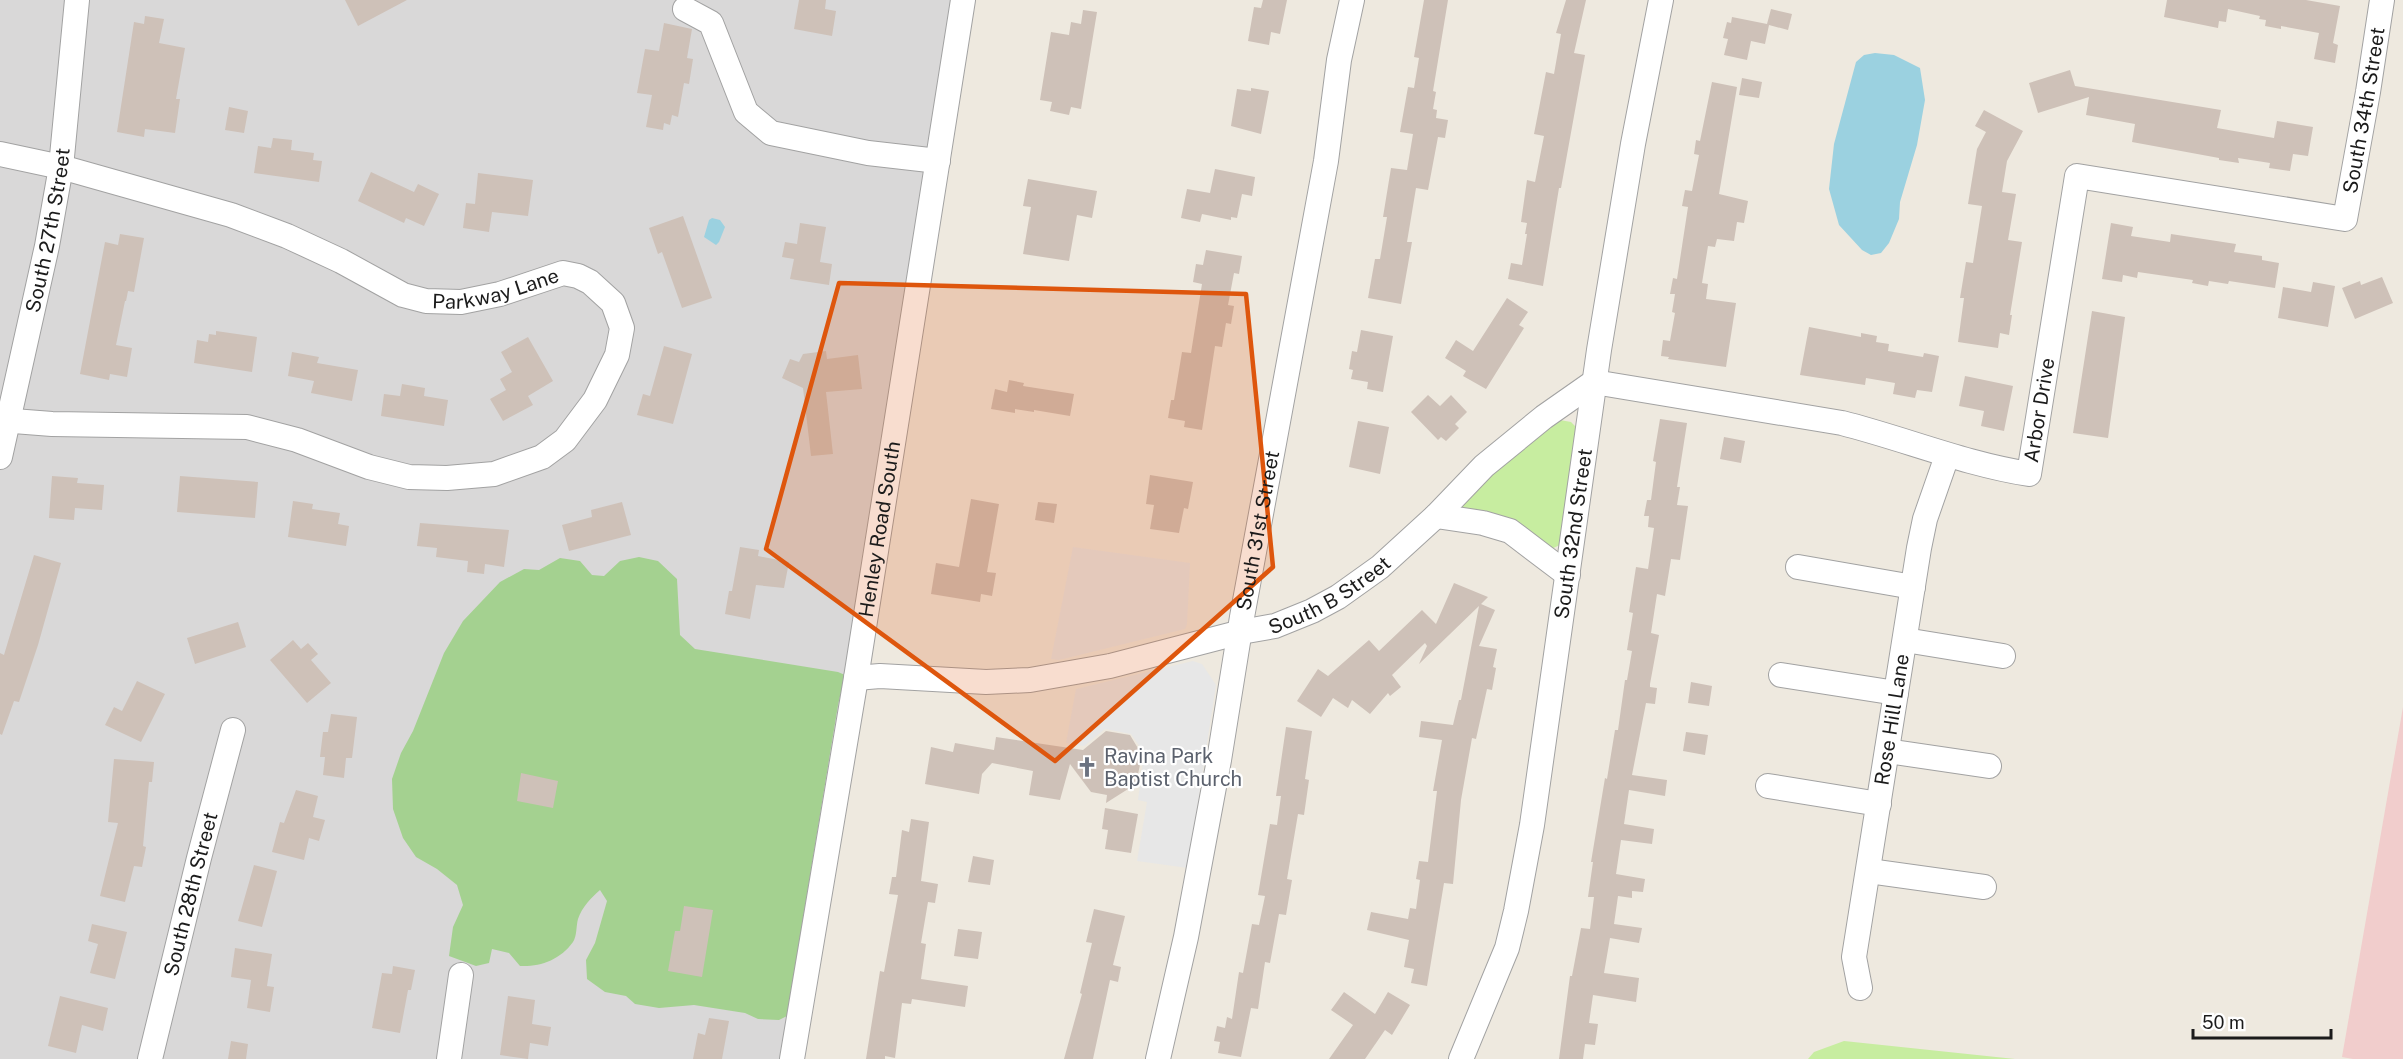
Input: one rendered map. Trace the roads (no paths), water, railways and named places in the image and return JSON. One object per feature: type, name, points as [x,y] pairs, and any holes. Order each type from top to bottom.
[{"type":"street","name":"South 27th Street","points":[[0,457],[5,420],[47,246],[61,167],[77,0]]},
{"type":"street","name":"Henley Road South","points":[[792,1059],[963,0]]},
{"type":"street","name":"South 31st Street","points":[[1158,1059],[1188,928],[1326,161],[1339,60],[1352,0]]},
{"type":"street","name":"South 32nd Street","points":[[1461,1059],[1507,948],[1516,911],[1532,825],[1594,382],[1633,144],[1661,0]]},
{"type":"street","name":"South 34th Street","points":[[2344,219],[2368,92],[2382,0]]},
{"type":"street","points":[[685,9],[711,23],[746,112],[771,133],[868,153],[938,161]]},
{"type":"street","name":"Parkway Lane","points":[[0,154],[61,167],[231,215],[287,236],[403,295],[426,301],[461,302],[500,294],[563,273],[578,276],[590,282],[613,303],[622,328],[617,355],[595,400],[560,444],[542,457],[494,474],[471,477],[409,477],[358,463],[272,432],[247,427],[52,424],[5,420]]},
{"type":"street","name":"Arbor Drive","points":[[1594,382],[1842,423],[1881,432],[1947,456],[2029,474],[2077,176],[2344,219]]},
{"type":"street","name":"South B Street","points":[[855,678],[880,676],[986,682],[1030,680],[1110,666],[1241,632],[1275,626],[1338,597],[1380,567],[1436,516],[1484,466],[1544,417],[1594,382]]},
{"type":"street","name":"Rose Hill Lane","points":[[1860,988],[1854,957],[1913,586],[1925,519],[1947,456]]},
{"type":"street","points":[[1436,516],[1483,523],[1510,531],[1568,575]]},
{"type":"street","points":[[1798,567],[1913,586]]},
{"type":"street","points":[[1905,640],[2003,656]]},
{"type":"street","points":[[1781,675],[1896,693]]},
{"type":"street","name":"South 28th Street","points":[[150,1059],[233,730]]},
{"type":"street","points":[[1887,751],[1989,766]]},
{"type":"street","points":[[1768,786],[1879,804]]},
{"type":"street","points":[[1869,872],[1984,887]]},
{"type":"street","points":[[449,1059],[461,975]]},
{"type":"water","points":[[1875,53],[1894,55],[1920,68],[1925,100],[1917,145],[1900,202],[1899,219],[1889,243],[1881,253],[1871,255],[1862,250],[1839,225],[1829,189],[1834,144],[1856,62],[1864,55]]},
{"type":"water","points":[[712,218],[720,220],[725,227],[716,245],[704,237],[709,220]]},
{"type":"place","name":"Ravina Park Baptist Church","points":[[1087,767]]}]
